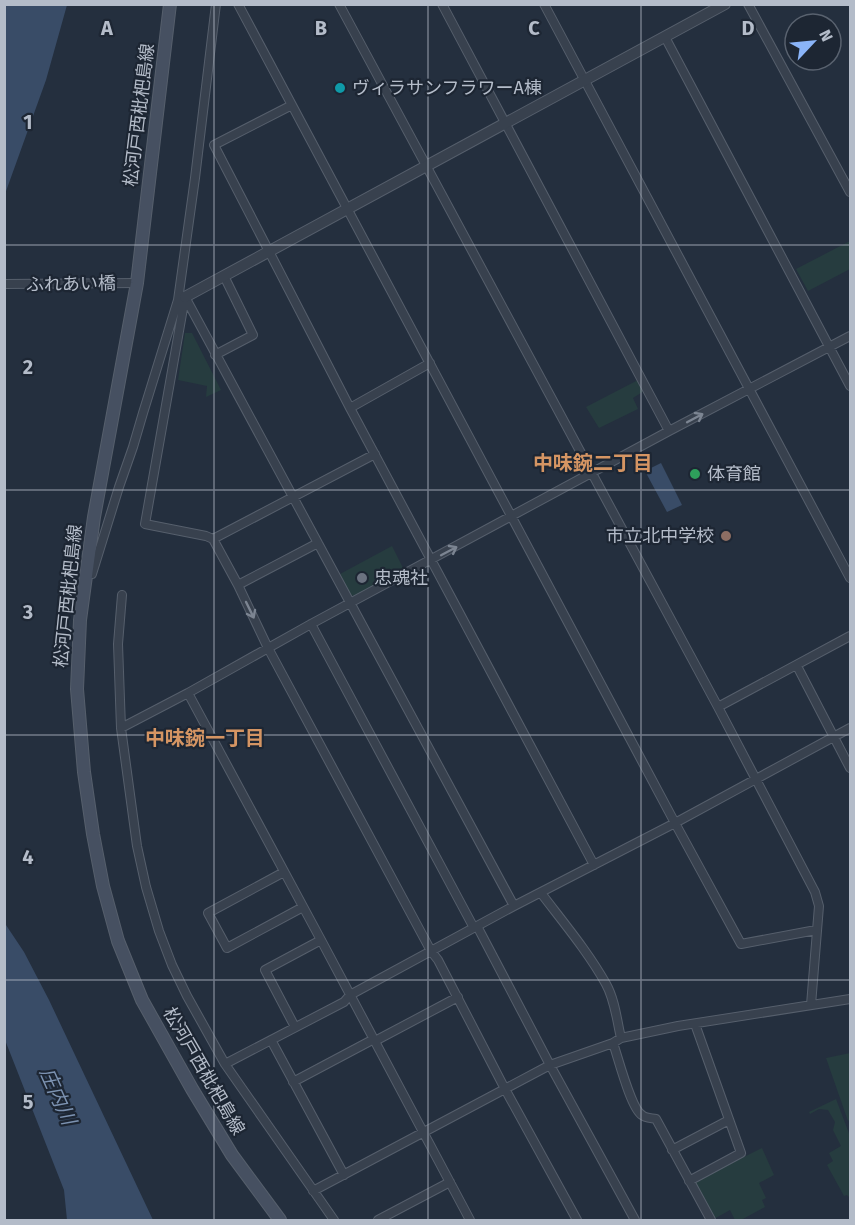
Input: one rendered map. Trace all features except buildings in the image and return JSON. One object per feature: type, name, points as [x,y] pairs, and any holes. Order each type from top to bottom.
[{"type":"main road","name":"松河戸西枇杷島線","points":[[170,4],[136,283],[94,517],[80,620],[77,689],[84,772],[101,875],[118,941],[142,1000],[232,1155],[280,1221]]},
{"type":"street","points":[[216,4],[181,299],[145,524],[213,539],[268,648],[577,1221]]},
{"type":"street","points":[[238,4],[741,944],[816,930]]},
{"type":"street","points":[[339,4],[718,707],[815,892],[819,906],[811,1005]]},
{"type":"street","points":[[442,4],[669,431]]},
{"type":"street","points":[[544,4],[850,578]]},
{"type":"street","points":[[86,574],[92,574],[142,413],[181,299],[725,4]]},
{"type":"street","points":[[748,4],[850,192]]},
{"type":"street","points":[[665,37],[850,386]]},
{"type":"street","points":[[292,105],[214,145],[350,408],[594,865]]},
{"type":"street","points":[[215,355],[253,335],[224,276]]},
{"type":"street","name":"ふれあい橋","points":[[4,284],[136,283]]},
{"type":"street","points":[[181,299],[215,355],[514,906]]},
{"type":"street","points":[[122,728],[669,431],[850,336]]},
{"type":"street","points":[[350,408],[430,363]]},
{"type":"street","points":[[213,539],[375,454]]},
{"type":"street","points":[[238,585],[318,543]]},
{"type":"street","points":[[122,595],[118,644],[122,728],[137,846],[159,931],[187,996],[225,1064],[334,1221]]},
{"type":"street","points":[[311,624],[635,1221]]},
{"type":"street","points":[[718,707],[850,636]]},
{"type":"street","points":[[797,666],[850,768]]},
{"type":"street","points":[[188,693],[470,1221]]},
{"type":"street","points":[[225,1064],[344,1002],[350,995],[514,906],[675,823],[850,728]]},
{"type":"street","points":[[284,872],[208,913],[227,948],[303,907]]},
{"type":"street","points":[[541,893],[606,985],[610,994],[626,1084],[637,1111],[642,1116],[656,1119],[711,1221]]},
{"type":"street","points":[[296,1027],[265,970],[321,940]]},
{"type":"street","points":[[293,1082],[458,997]]},
{"type":"street","points":[[314,1191],[550,1065],[617,1040],[695,1024],[850,999]]},
{"type":"street","points":[[689,1181],[741,1153],[695,1024]]},
{"type":"street","points":[[271,1040],[344,1175]]},
{"type":"street","points":[[672,1150],[729,1120]]},
{"type":"street","points":[[378,1221],[450,1182]]},
{"type":"green space","points":[[850,241],[850,269],[808,291],[796,269]]},
{"type":"green space","points":[[185,333],[192,333],[221,390],[206,397],[207,386],[178,380]]},
{"type":"green space","points":[[638,380],[644,391],[633,398],[638,409],[599,428],[586,407]]},
{"type":"green space","points":[[392,546],[404,570],[355,597],[350,594],[340,574]]},
{"type":"green space","points":[[850,1053],[850,1119],[848,1121],[826,1058]]},
{"type":"green space","points":[[836,1099],[850,1136],[849,1197],[844,1196],[827,1165],[833,1161],[829,1153],[841,1146],[833,1130],[835,1122],[828,1110],[819,1109],[810,1114],[809,1112]]},
{"type":"green space","points":[[762,1148],[774,1175],[759,1183],[766,1198],[762,1200],[765,1207],[741,1220],[735,1220],[730,1210],[714,1219],[695,1185],[696,1181]]},
{"type":"water","points":[[5,4],[67,5],[46,80],[5,194]]},
{"type":"water","points":[[661,463],[682,505],[667,512],[645,471]]},
{"type":"water","name":"庄内川","points":[[4,922],[24,952],[49,1000],[153,1220],[67,1220],[64,1190],[5,1040]]},
{"type":"place","name":"ヴィラサンフラワーA棟","points":[[340,88]]},
{"type":"place","name":"体育館","points":[[695,474]]},
{"type":"place","name":"市立北中学校","points":[[726,536]]},
{"type":"place","name":"忠魂社","points":[[362,578]]},
{"type":"district","name":"中味鋺二丁目","points":[[593,463]]},
{"type":"district","name":"中味鋺一丁目","points":[[205,738]]}]
